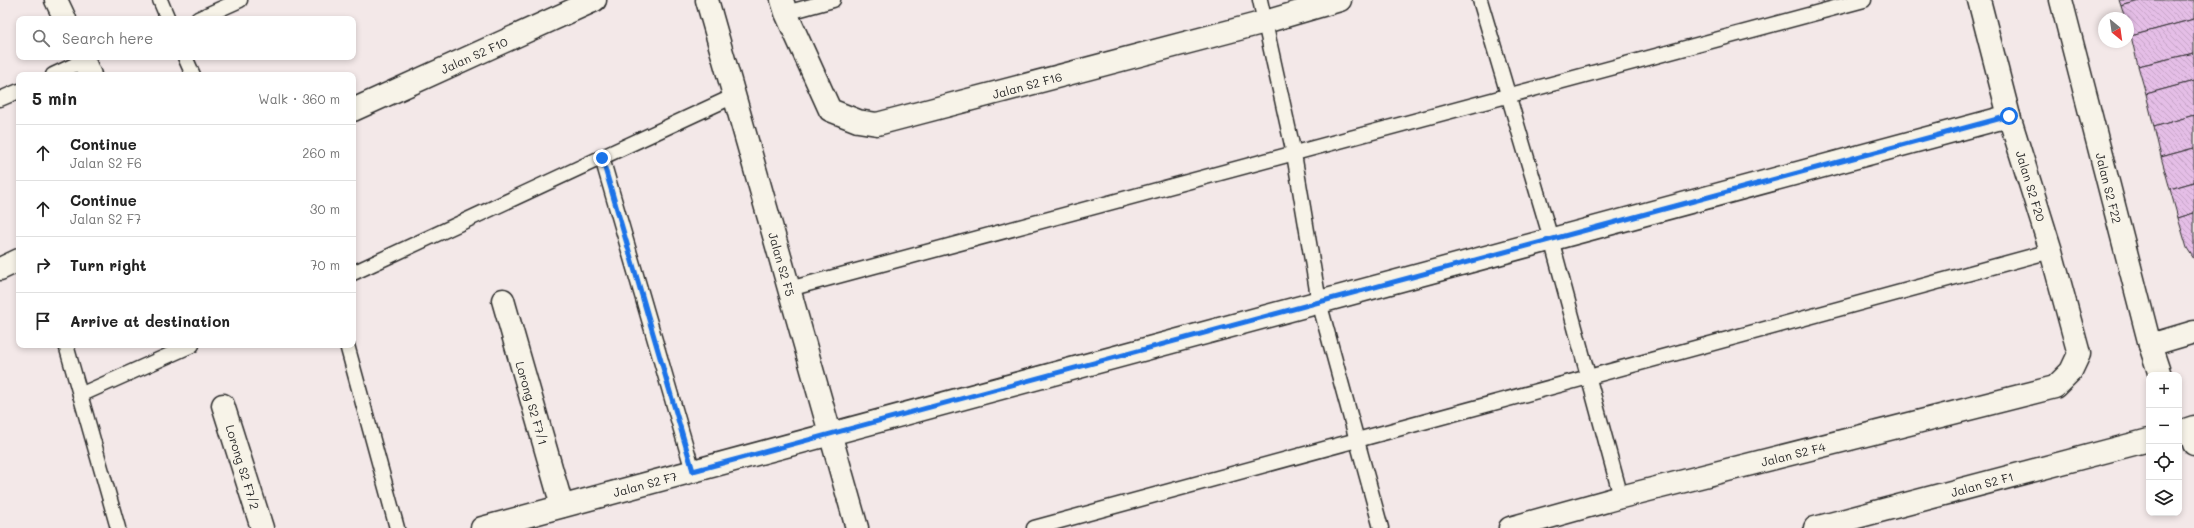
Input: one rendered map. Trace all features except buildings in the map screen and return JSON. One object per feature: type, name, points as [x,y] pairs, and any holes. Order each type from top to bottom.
[{"type":"street","points":[[56,0],[64,16]]},
{"type":"street","name":"Jalan S2 F10","points":[[356,109],[595,0]]},
{"type":"street","name":"Jalan S2 F5","points":[[707,0],[857,528]]},
{"type":"street","name":"Jalan S2 F16","points":[[784,6],[830,110],[858,121],[878,124],[1265,22],[1340,0]]},
{"type":"street","name":"Jalan S2 F20","points":[[1979,0],[2009,116],[2051,251],[2078,354],[2071,371]]},
{"type":"street","name":"Jalan S2 F22","points":[[2061,0],[2150,344],[2159,372]]},
{"type":"street","name":"Jalan S2 F7","points":[[482,528],[2009,116]]},
{"type":"street","points":[[0,269],[16,261]]},
{"type":"street","name":"Lorong S2 F7/1","points":[[503,300],[562,506]]},
{"type":"street","points":[[2150,344],[2194,332]]},
{"type":"street","name":"Jalan S2 F4","points":[[1510,528],[1621,498],[2055,387],[2071,371]]},
{"type":"street","name":"Lorong S2 F7/2","points":[[223,405],[262,528]]},
{"type":"street","name":"Jalan S2 F1","points":[[1815,528],[2146,441]]},
{"type":"lane","points":[[160,0],[167,16]]},
{"type":"lane","points":[[205,16],[240,0]]},
{"type":"lane","points":[[784,6],[833,0]]},
{"type":"lane","points":[[1260,0],[1294,154],[1319,302],[1381,528]]},
{"type":"lane","points":[[1480,0],[1507,96],[1551,239],[1621,498]]},
{"type":"lane","points":[[789,289],[1864,0]]},
{"type":"lane","points":[[186,60],[192,72]]},
{"type":"lane","points":[[62,72],[85,64]]},
{"type":"lane","points":[[0,99],[16,92]]},
{"type":"lane","points":[[356,272],[734,96]]},
{"type":"lane","points":[[602,158],[693,471]]},
{"type":"lane","points":[[1034,528],[2051,251]]},
{"type":"lane","points":[[67,348],[118,528]]},
{"type":"lane","points":[[80,395],[185,348]]},
{"type":"lane","points":[[348,348],[397,528]]},
{"type":"route","points":[[602,158],[693,471],[2009,116]]}]
